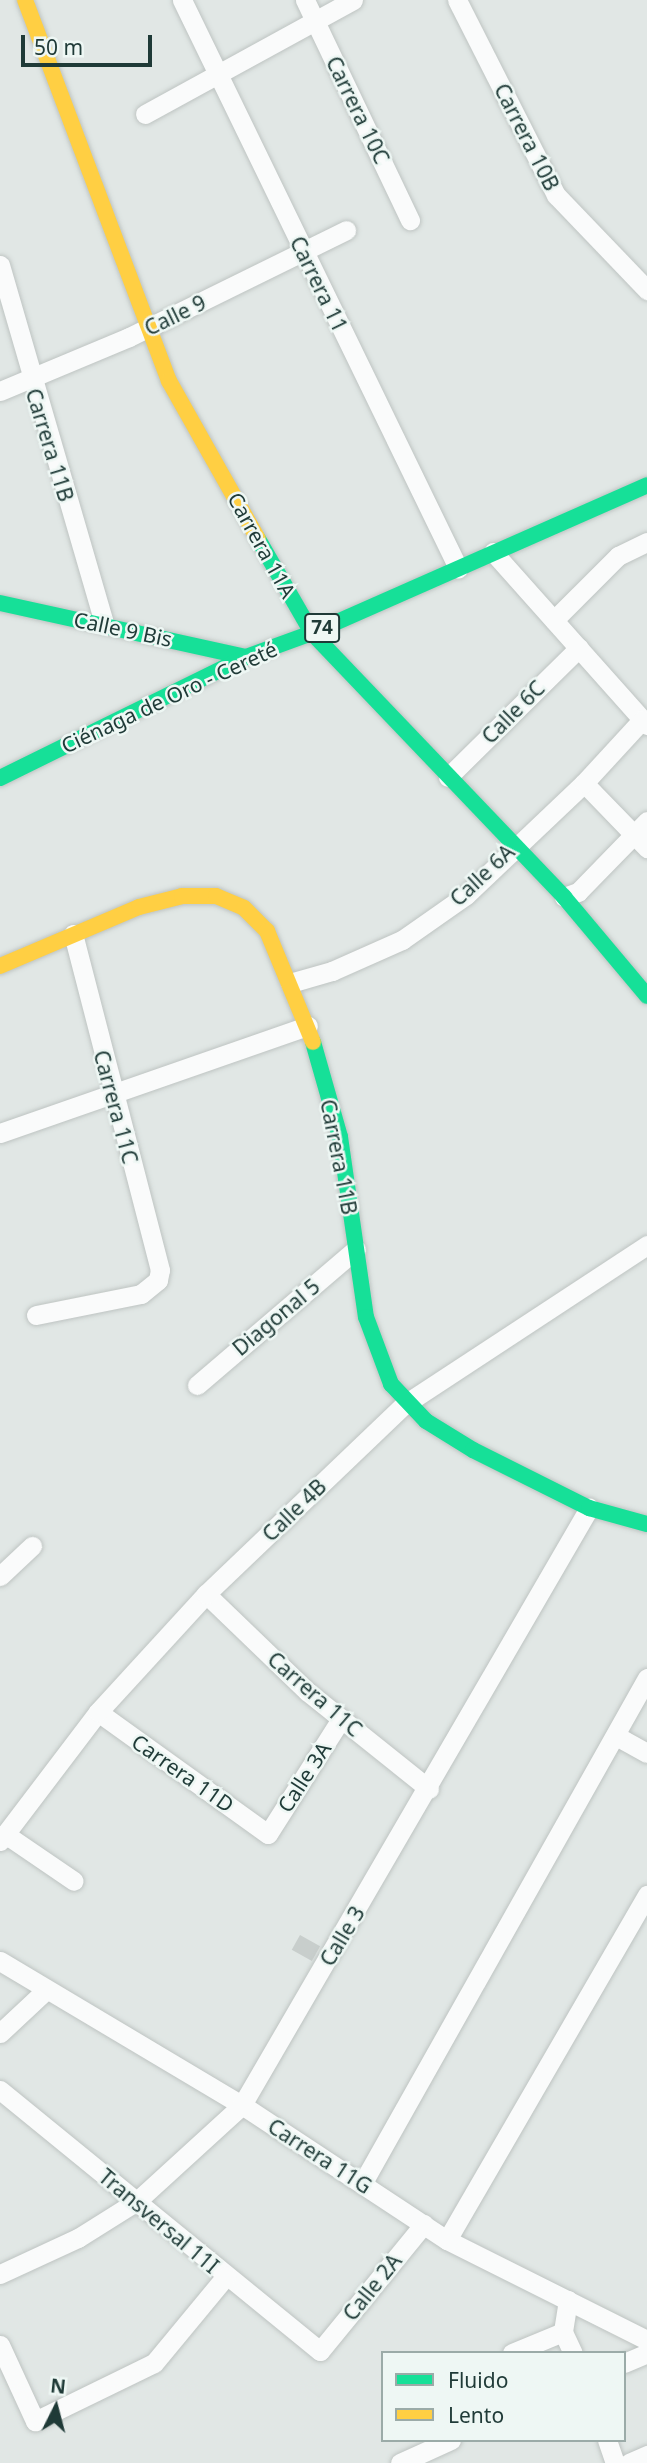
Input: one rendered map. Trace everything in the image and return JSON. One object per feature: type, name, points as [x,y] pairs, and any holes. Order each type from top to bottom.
[{"type":"main road","name":"Carrera 11A","points":[[25,0],[169,381],[312,633],[448,777],[516,844],[647,996]]},
{"type":"main road","name":"Ciénaga de Oro - Cereté","points":[[0,778],[246,657],[312,633],[647,485]]},
{"type":"main road","name":"Calle 9 Bis","points":[[0,603],[246,657]]},
{"type":"main road","name":"Carrera 11B","points":[[0,965],[139,907],[182,896],[216,897],[244,908],[267,931],[308,1026],[340,1138],[356,1249],[377,1356],[405,1404],[473,1450],[589,1508],[647,1524]]},
{"type":"street","name":"Carrera 11","points":[[182,0],[458,568]]},
{"type":"street","name":"Carrera 10C","points":[[305,0],[410,220]]},
{"type":"street","points":[[145,114],[353,0]]},
{"type":"street","name":"Carrera 10B","points":[[457,0],[556,195],[647,290]]},
{"type":"street","name":"Calle 9","points":[[0,391],[150,327],[346,230]]},
{"type":"street","name":"Carrera 11B","points":[[0,265],[30,379],[104,624]]},
{"type":"street","points":[[554,620],[618,556],[647,542]]},
{"type":"street","points":[[494,552],[645,722]]},
{"type":"street","name":"Calle 6C","points":[[448,777],[579,648]]},
{"type":"street","name":"Calle 6A","points":[[290,983],[332,971],[402,940],[466,895],[645,722]]},
{"type":"street","points":[[564,897],[578,892],[643,835],[584,783]]},
{"type":"street","name":"Carrera 11C","points":[[36,1315],[141,1294],[159,1280],[160,1270],[111,1094],[73,934]]},
{"type":"street","points":[[0,1133],[308,1026]]},
{"type":"street","name":"Calle 4B","points":[[2,1837],[98,1712],[206,1594],[405,1404],[647,1245]]},
{"type":"street","name":"Diagonal 5","points":[[197,1385],[356,1249]]},
{"type":"street","name":"Calle 3","points":[[0,2274],[78,2238],[136,2201],[243,2105],[429,1789],[589,1508]]},
{"type":"street","points":[[0,1576],[32,1545]]},
{"type":"street","name":"Carrera 11C","points":[[206,1594],[341,1719],[429,1789]]},
{"type":"street","points":[[362,2184],[618,1737],[647,1678]]},
{"type":"street","name":"Carrera 11D","points":[[98,1712],[268,1834]]},
{"type":"street","name":"Calle 3A","points":[[268,1834],[341,1719]]},
{"type":"street","points":[[618,1737],[647,1753]]},
{"type":"street","points":[[2,1837],[74,1881]]},
{"type":"street","points":[[447,2240],[647,1895]]},
{"type":"street","name":"Carrera 11G","points":[[0,1961],[243,2105],[447,2240],[647,2340]]},
{"type":"street","points":[[0,2033],[46,1990]]},
{"type":"street","name":"Transversal 11I","points":[[0,2090],[320,2350]]},
{"type":"street","name":"Calle 2A","points":[[320,2350],[424,2224]]},
{"type":"street","points":[[0,2345],[6,2371],[35,2421],[153,2364],[226,2276]]},
{"type":"street","points":[[568,2300],[563,2332],[572,2351]]},
{"type":"street","points":[[517,2351],[563,2332]]},
{"type":"street","points":[[626,2362],[647,2353]]},
{"type":"street","points":[[400,2463],[447,2442]]},
{"type":"street","points":[[608,2442],[615,2463]]},
{"type":"street","points":[[629,2463],[647,2455]]},
{"type":"building","points":[[300,1935],[320,1946],[312,1961],[292,1950]]},
{"type":"traffic: fast","points":[[0,778],[246,657],[312,633],[647,485]]},
{"type":"traffic: fast","points":[[258,539],[312,633],[564,897],[647,996]]},
{"type":"traffic: fast","points":[[0,603],[246,657]]},
{"type":"traffic: fast","points":[[313,1042],[340,1137],[366,1317],[391,1384],[426,1421],[473,1450],[589,1508],[647,1524]]},
{"type":"traffic: slow","points":[[25,0],[169,381],[258,539]]},
{"type":"traffic: slow","points":[[0,966],[139,907],[182,896],[216,896],[244,908],[267,931],[313,1042]]}]
